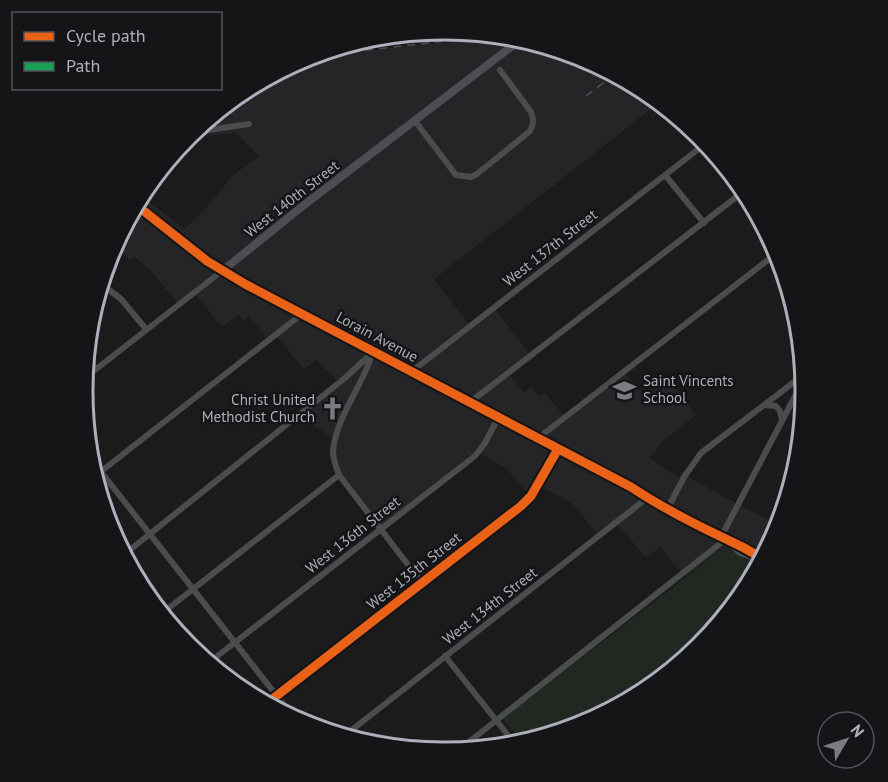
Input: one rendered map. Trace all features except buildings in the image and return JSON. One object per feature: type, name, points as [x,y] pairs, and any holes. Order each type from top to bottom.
[{"type":"main road","name":"West 140th Street","points":[[222,271],[304,205],[511,47]]},
{"type":"main road","name":"Lorain Avenue","points":[[143,211],[222,271],[754,554]]},
{"type":"street","points":[[415,122],[456,175],[471,177],[477,174],[529,132],[533,126],[534,118],[531,112],[500,70]]},
{"type":"street","points":[[210,130],[249,124]]},
{"type":"street","name":"West 137th Street","points":[[411,372],[698,149]]},
{"type":"street","points":[[665,175],[704,223]]},
{"type":"street","points":[[470,403],[736,197]]},
{"type":"street","points":[[537,439],[769,259]]},
{"type":"street","name":"West 140th Street","points":[[96,369],[222,271]]},
{"type":"street","points":[[108,289],[121,299],[146,329]]},
{"type":"street","points":[[102,469],[302,314]]},
{"type":"street","points":[[373,352],[338,432],[333,451],[339,475],[422,583]]},
{"type":"street","points":[[131,549],[345,378],[373,352]]},
{"type":"street","points":[[668,508],[693,461],[795,382]]},
{"type":"street","points":[[471,741],[724,538],[795,396]]},
{"type":"street","points":[[764,405],[776,406],[782,420]]},
{"type":"street","name":"West 136th Street","points":[[216,657],[475,456],[485,443],[498,418]]},
{"type":"street","name":"West 135th Street","points":[[275,698],[531,496],[558,449]]},
{"type":"street","points":[[169,608],[339,475]]},
{"type":"street","points":[[104,476],[281,701]]},
{"type":"street","name":"West 134th Street","points":[[352,730],[647,498]]},
{"type":"street","points":[[445,656],[509,736]]},
{"type":"shaded area","points":[[453,40],[512,47],[535,52],[578,67],[619,87],[651,109],[434,279],[471,327],[495,309],[532,357],[510,375],[524,392],[532,387],[539,396],[545,393],[566,418],[625,373],[643,395],[667,377],[696,415],[662,442],[650,458],[679,478],[682,474],[770,521],[751,561],[725,546],[685,577],[660,547],[646,558],[617,524],[600,537],[571,503],[540,486],[532,499],[508,470],[477,451],[381,526],[341,474],[335,451],[338,440],[315,427],[303,414],[340,383],[317,360],[304,369],[277,337],[270,342],[249,316],[243,320],[238,315],[222,327],[196,295],[180,306],[150,270],[135,257],[130,260],[122,253],[149,202],[185,229],[208,206],[232,176],[259,156],[236,133],[203,136],[213,127],[269,87],[310,67],[348,53]]},
{"type":"shaded area","points":[[726,546],[751,561],[722,604],[692,639],[657,669],[619,695],[557,723],[516,734],[503,719]]},
{"type":"railway","points":[[355,52],[450,40]]},
{"type":"railway","points":[[586,96],[606,81]]},
{"type":"marked path","points":[[661,386],[668,379]]},
{"type":"cycle path","points":[[143,211],[207,261],[245,284],[754,554]]},
{"type":"cycle path","points":[[274,698],[521,506],[531,496],[558,449]]},
{"type":"place","name":"Saint Vincents School","points":[[625,390]]},
{"type":"place","name":"Christ United Methodist Church","points":[[333,409]]}]
